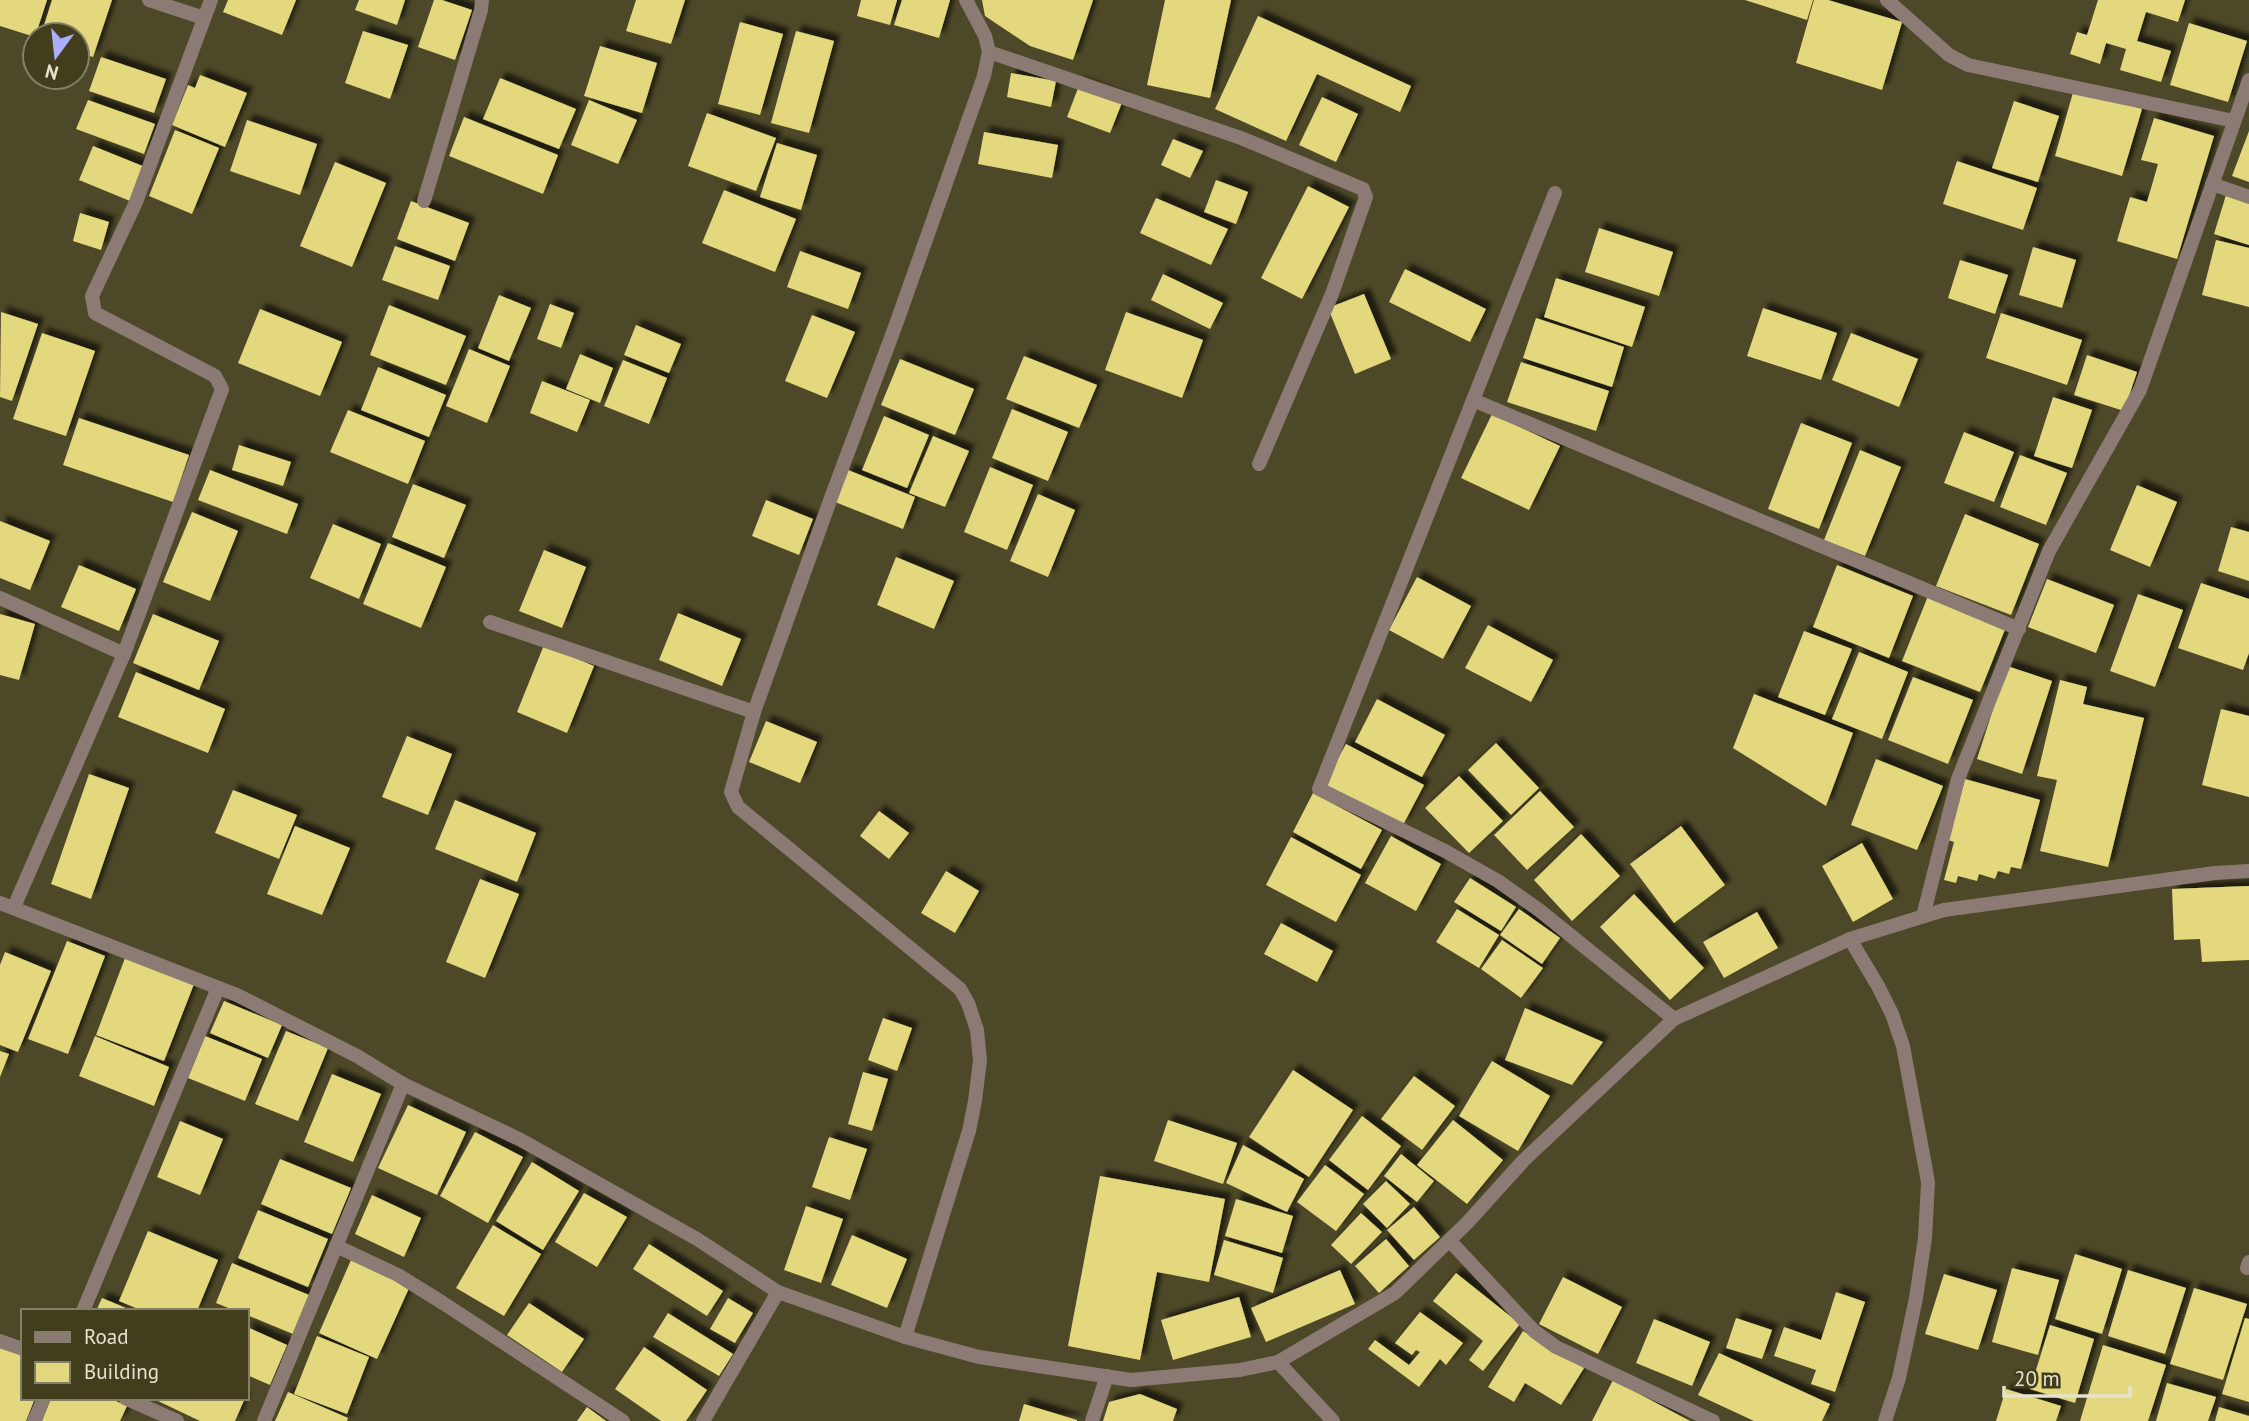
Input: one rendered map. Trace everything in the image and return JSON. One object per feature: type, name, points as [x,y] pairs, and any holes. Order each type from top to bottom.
[{"type":"street","points":[[149,0],[204,18]]},
{"type":"street","points":[[211,0],[136,202],[92,296],[94,313],[215,376],[222,389],[124,654],[7,905],[237,995],[357,1056],[402,1084],[533,1147],[697,1239],[778,1292],[905,1337],[979,1357],[1131,1380],[1240,1370],[1278,1362],[1395,1293],[1524,1160],[1674,1019],[1850,939],[1923,916],[1957,908],[2215,873],[2249,871]]},
{"type":"street","points":[[424,201],[482,0]]},
{"type":"street","points":[[905,1337],[969,1131],[980,1060],[976,1030],[968,1003],[960,989],[738,807],[731,792],[754,712],[984,76],[989,52],[985,36],[966,0]]},
{"type":"street","points":[[1887,0],[1949,55],[1968,65],[2234,121]]},
{"type":"street","points":[[989,52],[1241,138],[1363,189],[1366,197],[1332,294],[1259,464]]},
{"type":"street","points":[[1923,916],[1958,779],[2049,551],[2140,390],[2247,89]]},
{"type":"street","points":[[2212,184],[2249,197]]},
{"type":"street","points":[[1555,193],[1319,789],[1445,851],[1498,881],[1539,910],[1674,1019]]},
{"type":"street","points":[[1473,400],[2019,629]]},
{"type":"street","points":[[0,598],[124,654]]},
{"type":"street","points":[[490,622],[754,712]]},
{"type":"street","points":[[1850,939],[1892,1014],[1903,1046],[1928,1182],[1925,1238],[1916,1298],[1899,1378],[1885,1421]]},
{"type":"street","points":[[84,1309],[218,988]]},
{"type":"street","points":[[264,1421],[402,1084]]},
{"type":"street","points":[[1449,1240],[1534,1331],[1556,1347],[1713,1421]]},
{"type":"street","points":[[336,1246],[398,1275],[623,1421]]},
{"type":"street","points":[[703,1421],[778,1292]]},
{"type":"street","points":[[0,1341],[21,1348]]},
{"type":"street","points":[[1278,1362],[1333,1421]]},
{"type":"street","points":[[1092,1421],[1107,1376]]},
{"type":"street","points":[[34,1421],[43,1400]]},
{"type":"street","points":[[130,1400],[177,1421]]},
{"type":"building","points":[[0,0],[47,0],[40,21],[21,21],[21,33],[0,26]]},
{"type":"building","points":[[52,0],[112,0],[93,57],[91,21],[45,21]]},
{"type":"building","points":[[228,0],[296,0],[282,35],[223,12]]},
{"type":"building","points":[[359,0],[405,0],[397,25],[355,10]]},
{"type":"building","points":[[434,0],[472,10],[455,60],[418,47]]},
{"type":"building","points":[[636,0],[685,0],[671,44],[626,31]]},
{"type":"building","points":[[861,0],[897,0],[890,25],[857,16]]},
{"type":"building","points":[[902,0],[950,0],[939,38],[894,25]]},
{"type":"building","points":[[982,0],[1093,0],[1073,60],[1030,46],[985,16]]},
{"type":"building","points":[[1165,0],[1231,0],[1210,98],[1147,85]]},
{"type":"building","points":[[1745,0],[1813,0],[1807,20]]},
{"type":"building","points":[[1814,0],[1828,0],[1902,22],[1882,90],[1796,63]]},
{"type":"building","points":[[2098,0],[2185,0],[2178,22],[2146,12],[2137,41],[2171,51],[2161,82],[2120,70],[2126,49],[2106,43],[2100,64],[2070,54],[2077,32],[2087,35]]},
{"type":"building","points":[[1258,16],[1411,86],[1400,112],[1317,74],[1286,141],[1215,109]]},
{"type":"building","points":[[740,22],[783,34],[760,115],[718,104]]},
{"type":"building","points":[[2189,23],[2247,41],[2228,102],[2170,85]]},
{"type":"building","points":[[363,31],[408,45],[390,99],[345,83]]},
{"type":"building","points":[[796,31],[834,41],[809,133],[771,123]]},
{"type":"building","points":[[600,46],[657,63],[642,113],[584,96]]},
{"type":"building","points":[[101,57],[166,79],[154,113],[89,91]]},
{"type":"building","points":[[1011,73],[1056,81],[1051,107],[1007,97]]},
{"type":"building","points":[[200,75],[247,93],[225,147],[172,125],[188,85],[195,88]]},
{"type":"building","points":[[500,78],[576,109],[559,149],[483,119]]},
{"type":"building","points":[[1080,83],[1123,100],[1110,133],[1067,117]]},
{"type":"building","points":[[2074,89],[2142,109],[2122,176],[2055,156]]},
{"type":"building","points":[[1322,97],[1358,114],[1336,162],[1299,145]]},
{"type":"building","points":[[88,100],[155,124],[144,154],[76,129]]},
{"type":"building","points":[[589,100],[637,120],[618,164],[571,145]]},
{"type":"building","points":[[2014,101],[2059,116],[2038,182],[1992,168]]},
{"type":"building","points":[[707,113],[776,138],[756,191],[688,166]]},
{"type":"building","points":[[464,117],[558,155],[543,194],[449,156]]},
{"type":"building","points":[[2154,118],[2214,136],[2177,259],[2117,241],[2130,197],[2147,202],[2158,164],[2141,160]]},
{"type":"building","points":[[247,120],[317,144],[300,195],[230,171]]},
{"type":"building","points":[[175,130],[219,148],[192,214],[149,196]]},
{"type":"building","points":[[2249,131],[2249,182],[2232,176]]},
{"type":"building","points":[[984,132],[1058,145],[1052,178],[978,164]]},
{"type":"building","points":[[1173,139],[1203,151],[1190,178],[1161,165]]},
{"type":"building","points":[[777,143],[817,155],[801,210],[760,197]]},
{"type":"building","points":[[93,146],[145,167],[130,201],[79,180]]},
{"type":"building","points":[[1957,161],[2037,188],[2023,230],[1943,204]]},
{"type":"building","points":[[335,162],[386,183],[352,267],[300,246]]},
{"type":"building","points":[[1216,180],[1248,192],[1236,224],[1204,212]]},
{"type":"building","points":[[1308,186],[1349,207],[1302,299],[1261,278]]},
{"type":"building","points":[[724,190],[796,219],[775,272],[702,243]]},
{"type":"building","points":[[2226,195],[2249,202],[2249,245],[2214,234]]},
{"type":"building","points":[[1156,198],[1228,229],[1211,265],[1140,233]]},
{"type":"building","points":[[411,201],[469,223],[455,261],[397,239]]},
{"type":"building","points":[[80,213],[109,222],[101,250],[73,241]]},
{"type":"building","points":[[1599,228],[1673,252],[1659,296],[1585,272]]},
{"type":"building","points":[[2216,240],[2249,248],[2249,307],[2202,295]]},
{"type":"building","points":[[395,246],[450,266],[438,300],[382,280]]},
{"type":"building","points":[[2033,247],[2076,260],[2062,308],[2019,295]]},
{"type":"building","points":[[800,251],[861,273],[848,309],[787,287]]},
{"type":"building","points":[[1960,260],[2008,275],[1995,314],[1948,298]]},
{"type":"building","points":[[1405,269],[1486,309],[1470,342],[1389,302]]},
{"type":"building","points":[[1163,274],[1223,303],[1210,329],[1151,300]]},
{"type":"building","points":[[1556,278],[1645,307],[1632,347],[1544,317]]},
{"type":"building","points":[[1364,294],[1391,359],[1355,374],[1328,308]]},
{"type":"building","points":[[499,295],[531,308],[509,361],[478,348]]},
{"type":"building","points":[[550,304],[574,313],[561,348],[537,339]]},
{"type":"building","points":[[389,305],[466,336],[446,385],[370,355]]},
{"type":"building","points":[[1763,308],[1837,333],[1821,380],[1747,356]]},
{"type":"building","points":[[260,309],[342,342],[320,396],[238,363]]},
{"type":"building","points":[[1,312],[38,324],[12,401],[0,397]]},
{"type":"building","points":[[1126,312],[1203,340],[1182,398],[1105,370]]},
{"type":"building","points":[[2001,313],[2082,340],[2067,385],[1986,358]]},
{"type":"building","points":[[812,315],[855,332],[827,398],[785,381]]},
{"type":"building","points":[[1536,318],[1624,347],[1612,387],[1523,358]]},
{"type":"building","points":[[636,325],[681,344],[669,373],[624,355]]},
{"type":"building","points":[[42,333],[95,351],[66,436],[13,419]]},
{"type":"building","points":[[1851,333],[1918,359],[1899,407],[1832,380]]},
{"type":"building","points":[[469,349],[510,366],[487,423],[446,406]]},
{"type":"building","points":[[580,354],[613,368],[600,403],[566,389]]},
{"type":"building","points":[[2087,355],[2137,372],[2124,411],[2074,395]]},
{"type":"building","points":[[1024,356],[1097,385],[1079,428],[1006,399]]},
{"type":"building","points":[[900,359],[974,389],[955,435],[881,405]]},
{"type":"building","points":[[623,360],[667,378],[649,424],[604,406]]},
{"type":"building","points":[[1521,362],[1609,391],[1596,431],[1507,402]]},
{"type":"building","points":[[378,367],[446,395],[429,437],[361,410]]},
{"type":"building","points":[[542,381],[590,400],[577,432],[530,413]]},
{"type":"building","points":[[2053,397],[2092,410],[2072,468],[2034,456]]},
{"type":"building","points":[[1012,409],[1068,432],[1048,481],[992,458]]},
{"type":"building","points":[[348,410],[425,441],[408,484],[330,452]]},
{"type":"building","points":[[1492,414],[1560,446],[1529,510],[1461,478]]},
{"type":"building","points":[[884,416],[929,435],[907,488],[862,470]]},
{"type":"building","points":[[79,418],[189,455],[173,502],[63,465]]},
{"type":"building","points":[[1801,423],[1852,443],[1819,529],[1768,509]]},
{"type":"building","points":[[1964,432],[2014,452],[1994,502],[1944,483]]},
{"type":"building","points":[[933,436],[969,451],[945,507],[909,493]]},
{"type":"building","points":[[239,445],[291,462],[283,486],[232,470]]},
{"type":"building","points":[[1860,450],[1901,467],[1865,556],[1824,540]]},
{"type":"building","points":[[2020,455],[2067,473],[2046,525],[2000,507]]},
{"type":"building","points":[[990,467],[1033,485],[1007,550],[964,532]]},
{"type":"building","points":[[210,470],[298,504],[287,534],[198,500]]},
{"type":"building","points":[[848,470],[915,497],[903,529],[835,502]]},
{"type":"building","points":[[413,484],[466,505],[444,558],[392,537]]},
{"type":"building","points":[[2137,485],[2177,502],[2150,567],[2110,550]]},
{"type":"building","points":[[1038,494],[1075,510],[1048,577],[1010,561]]},
{"type":"building","points":[[766,500],[813,519],[799,555],[752,536]]},
{"type":"building","points":[[192,512],[238,531],[210,601],[163,582]]},
{"type":"building","points":[[1965,514],[2039,544],[2011,615],[1936,586]]},
{"type":"building","points":[[0,521],[50,541],[30,590],[0,578]]},
{"type":"building","points":[[333,524],[381,544],[359,599],[310,578]]},
{"type":"building","points":[[2231,527],[2249,532],[2249,581],[2218,571]]},
{"type":"building","points":[[388,543],[446,567],[421,628],[363,604]]},
{"type":"building","points":[[544,550],[586,567],[562,628],[519,611]]},
{"type":"building","points":[[896,557],[954,581],[934,629],[877,605]]},
{"type":"building","points":[[79,565],[136,589],[119,631],[61,607]]},
{"type":"building","points":[[1837,565],[1913,596],[1889,658],[1813,627]]},
{"type":"building","points":[[1417,577],[1471,606],[1443,659],[1389,630]]},
{"type":"building","points":[[2047,579],[2114,605],[2096,653],[2028,627]]},
{"type":"building","points":[[2201,583],[2249,599],[2249,653],[2243,670],[2178,648]]},
{"type":"building","points":[[2138,594],[2183,610],[2155,687],[2110,671]]},
{"type":"building","points":[[1928,596],[2006,627],[1980,692],[1902,661]]},
{"type":"building","points":[[678,613],[741,639],[722,686],[659,660]]},
{"type":"building","points":[[0,614],[35,624],[19,680],[0,675]]},
{"type":"building","points":[[153,614],[219,641],[199,690],[133,663]]},
{"type":"building","points":[[1488,625],[1553,660],[1531,702],[1465,668]]},
{"type":"building","points":[[1804,631],[1852,649],[1825,715],[1778,697]]},
{"type":"building","points":[[544,645],[594,666],[567,733],[517,712]]},
{"type":"building","points":[[1859,652],[1908,672],[1882,739],[1832,719]]},
{"type":"building","points":[[2007,666],[2052,681],[2022,774],[1977,759]]},
{"type":"building","points":[[136,672],[225,709],[208,753],[118,717]]},
{"type":"building","points":[[1913,677],[1973,700],[1948,764],[1888,740]]},
{"type":"building","points":[[2060,680],[2087,687],[2083,704],[2144,718],[2108,867],[2040,851],[2057,780],[2037,776]]},
{"type":"building","points":[[1754,694],[1853,733],[1826,806],[1733,748]]},
{"type":"building","points":[[1377,699],[1445,735],[1422,777],[1355,742]]},
{"type":"building","points":[[2221,709],[2249,716],[2249,797],[2202,785]]},
{"type":"building","points":[[766,721],[817,742],[800,783],[749,762]]},
{"type":"building","points":[[407,736],[452,754],[428,815],[382,797]]},
{"type":"building","points":[[1496,743],[1539,788],[1511,815],[1468,770]]},
{"type":"building","points":[[1346,744],[1424,785],[1403,825],[1324,784]]},
{"type":"building","points":[[1876,759],[1943,786],[1917,850],[1851,825]]},
{"type":"building","points":[[89,774],[129,788],[91,899],[51,884]]},
{"type":"building","points":[[1459,776],[1503,821],[1469,853],[1425,808]]},
{"type":"building","points":[[1965,779],[2040,800],[2021,869],[2011,867],[2009,874],[1998,871],[1995,879],[1979,874],[1977,881],[1958,876],[1956,883],[1944,880],[1954,842],[1948,840]]},
{"type":"building","points":[[233,790],[297,815],[279,859],[215,833]]},
{"type":"building","points":[[1540,791],[1574,827],[1527,870],[1494,835]]},
{"type":"building","points":[[1313,793],[1382,830],[1361,869],[1293,832]]},
{"type":"building","points":[[455,800],[536,833],[517,882],[435,849]]},
{"type":"building","points":[[879,811],[909,833],[889,859],[860,836]]},
{"type":"building","points":[[295,826],[350,848],[322,915],[267,894]]},
{"type":"building","points":[[1681,826],[1725,885],[1674,923],[1630,864]]},
{"type":"building","points":[[1581,834],[1620,876],[1572,921],[1534,880]]},
{"type":"building","points":[[1391,836],[1441,864],[1416,911],[1365,883]]},
{"type":"building","points":[[1291,837],[1361,875],[1336,922],[1266,885]]},
{"type":"building","points":[[1862,843],[1893,899],[1853,922],[1822,866]]},
{"type":"building","points":[[946,871],[979,891],[955,933],[921,913]]},
{"type":"building","points":[[1470,878],[1516,907],[1501,931],[1454,902]]},
{"type":"building","points":[[480,879],[519,894],[485,978],[446,962]]},
{"type":"building","points":[[2249,886],[2249,960],[2202,962],[2200,939],[2174,940],[2172,889]]},
{"type":"building","points":[[1634,894],[1704,968],[1670,1000],[1600,927]]},
{"type":"building","points":[[1457,909],[1499,935],[1479,968],[1436,942]]},
{"type":"building","points":[[1519,909],[1560,938],[1542,964],[1500,935]]},
{"type":"building","points":[[1757,912],[1778,948],[1724,978],[1703,942]]},
{"type":"building","points":[[1281,923],[1333,951],[1317,982],[1264,954]]},
{"type":"building","points":[[1502,940],[1543,968],[1521,998],[1481,969]]},
{"type":"building","points":[[67,941],[105,956],[68,1054],[28,1039]]},
{"type":"building","points":[[5,952],[51,971],[18,1052],[0,1045],[0,965]]},
{"type":"building","points":[[125,958],[194,984],[164,1061],[96,1035]]},
{"type":"building","points":[[224,1001],[282,1025],[268,1058],[210,1033]]},
{"type":"building","points":[[1525,1008],[1603,1042],[1572,1085],[1505,1060]]},
{"type":"building","points":[[883,1018],[912,1028],[897,1071],[868,1060]]},
{"type":"building","points":[[286,1031],[328,1048],[298,1121],[255,1104]]},
{"type":"building","points":[[95,1036],[169,1067],[154,1106],[79,1076]]},
{"type":"building","points":[[205,1036],[262,1059],[245,1101],[188,1078]]},
{"type":"building","points":[[0,1051],[9,1054],[0,1077]]},
{"type":"building","points":[[1492,1061],[1550,1096],[1518,1151],[1459,1116]]},
{"type":"building","points":[[1293,1070],[1353,1110],[1309,1177],[1249,1137]]},
{"type":"building","points":[[863,1072],[888,1079],[872,1131],[848,1124]]},
{"type":"building","points":[[332,1074],[381,1094],[353,1162],[304,1142]]},
{"type":"building","points":[[1414,1076],[1455,1106],[1422,1150],[1381,1119]]},
{"type":"building","points":[[408,1105],[466,1132],[437,1195],[378,1168]]},
{"type":"building","points":[[1362,1116],[1401,1146],[1368,1190],[1329,1160]]},
{"type":"building","points":[[1168,1120],[1237,1143],[1223,1184],[1154,1161]]},
{"type":"building","points":[[1453,1120],[1503,1160],[1467,1204],[1417,1165]]},
{"type":"building","points":[[180,1121],[223,1139],[200,1195],[157,1177]]},
{"type":"building","points":[[475,1132],[523,1157],[488,1223],[440,1196]]},
{"type":"building","points":[[829,1137],[867,1149],[850,1200],[812,1187]]},
{"type":"building","points":[[1243,1145],[1304,1179],[1287,1212],[1226,1183]]},
{"type":"building","points":[[1401,1154],[1434,1181],[1417,1202],[1384,1176]]},
{"type":"building","points":[[280,1159],[351,1188],[332,1234],[261,1204]]},
{"type":"building","points":[[532,1162],[579,1191],[543,1250],[496,1221]]},
{"type":"building","points":[[1325,1165],[1364,1194],[1336,1231],[1297,1202]]},
{"type":"building","points":[[1100,1176],[1225,1199],[1209,1282],[1157,1272],[1140,1360],[1068,1346]]},
{"type":"building","points":[[1386,1181],[1410,1204],[1387,1228],[1363,1204]]},
{"type":"building","points":[[584,1193],[627,1217],[597,1267],[555,1242]]},
{"type":"building","points":[[372,1195],[421,1218],[404,1257],[355,1234]]},
{"type":"building","points":[[1236,1199],[1293,1216],[1282,1253],[1225,1236]]},
{"type":"building","points":[[806,1206],[843,1219],[821,1283],[784,1270]]},
{"type":"building","points":[[1414,1207],[1440,1237],[1414,1260],[1387,1230]]},
{"type":"building","points":[[258,1210],[328,1239],[308,1287],[238,1258]]},
{"type":"building","points":[[1361,1213],[1382,1232],[1351,1264],[1331,1245]]},
{"type":"building","points":[[493,1225],[541,1254],[504,1316],[456,1288]]},
{"type":"building","points":[[148,1231],[218,1260],[198,1309],[138,1309],[119,1301]]},
{"type":"building","points":[[852,1235],[907,1259],[887,1308],[831,1285]]},
{"type":"building","points":[[1386,1239],[1409,1266],[1379,1293],[1355,1266]]},
{"type":"building","points":[[1224,1240],[1283,1258],[1273,1293],[1214,1275]]},
{"type":"building","points":[[649,1244],[723,1291],[707,1316],[633,1269]]},
{"type":"building","points":[[2075,1254],[2122,1269],[2102,1334],[2055,1319]]},
{"type":"building","points":[[351,1260],[410,1286],[377,1359],[319,1333]]},
{"type":"building","points":[[232,1263],[309,1295],[293,1334],[248,1315],[248,1309],[231,1309],[216,1303]]},
{"type":"building","points":[[2012,1268],[2059,1280],[2038,1355],[1992,1342]]},
{"type":"building","points":[[1340,1270],[1355,1304],[1266,1342],[1251,1308]]},
{"type":"building","points":[[2128,1270],[2186,1288],[2165,1354],[2108,1336]]},
{"type":"building","points":[[1456,1273],[1520,1324],[1483,1371],[1469,1360],[1483,1341],[1433,1301]]},
{"type":"building","points":[[1944,1274],[1997,1290],[1978,1350],[1925,1334]]},
{"type":"building","points":[[1563,1277],[1622,1307],[1598,1354],[1539,1324]]},
{"type":"building","points":[[2194,1288],[2247,1304],[2223,1380],[2170,1364]]},
{"type":"building","points":[[1836,1292],[1865,1302],[1835,1392],[1811,1384],[1816,1370],[1774,1356],[1784,1327],[1821,1340]]},
{"type":"building","points":[[1239,1297],[1251,1337],[1173,1360],[1161,1320]]},
{"type":"building","points":[[102,1298],[128,1309],[97,1309]]},
{"type":"building","points":[[728,1298],[753,1313],[735,1343],[710,1329]]},
{"type":"building","points":[[529,1303],[584,1339],[562,1372],[507,1335]]},
{"type":"building","points":[[1420,1312],[1463,1343],[1446,1365],[1440,1359],[1419,1387],[1368,1349],[1375,1340],[1409,1365],[1420,1352],[1416,1350],[1412,1355],[1395,1343]]},
{"type":"building","points":[[668,1313],[733,1354],[719,1376],[653,1337]]},
{"type":"building","points":[[1736,1318],[1772,1330],[1762,1359],[1726,1348]]},
{"type":"building","points":[[2245,1318],[2249,1319],[2249,1402],[2222,1394]]},
{"type":"building","points":[[1654,1319],[1710,1342],[1692,1386],[1636,1363]]},
{"type":"building","points":[[2050,1325],[2094,1339],[2075,1403],[2030,1389]]},
{"type":"building","points":[[248,1327],[287,1345],[270,1385],[248,1375]]},
{"type":"building","points":[[1523,1331],[1584,1368],[1561,1405],[1525,1383],[1514,1402],[1488,1387]]},
{"type":"building","points":[[317,1336],[369,1357],[347,1414],[294,1394]]},
{"type":"building","points":[[0,1345],[21,1352],[21,1400],[34,1400],[26,1421],[0,1421]]},
{"type":"building","points":[[2103,1345],[2166,1365],[2148,1421],[2080,1421]]},
{"type":"building","points":[[644,1347],[707,1390],[686,1421],[661,1421],[615,1389]]},
{"type":"building","points":[[1719,1353],[1830,1404],[1822,1421],[1754,1421],[1698,1395]]},
{"type":"building","points":[[1613,1380],[1690,1421],[1592,1421]]},
{"type":"building","points":[[2167,1383],[2216,1397],[2208,1421],[2156,1421]]},
{"type":"building","points":[[2006,1389],[2061,1406],[2056,1421],[1996,1421]]},
{"type":"building","points":[[288,1392],[348,1418],[347,1421],[275,1421]]},
{"type":"building","points":[[1140,1394],[1177,1409],[1173,1421],[1103,1421],[1109,1402]]},
{"type":"building","points":[[50,1400],[114,1400],[127,1406],[120,1421],[42,1421]]},
{"type":"building","points":[[244,1400],[235,1421],[200,1421],[158,1401]]},
{"type":"building","points":[[1024,1404],[1077,1420],[1077,1421],[1019,1421]]},
{"type":"building","points":[[587,1407],[606,1421],[577,1421]]},
{"type":"building","points":[[2219,1407],[2249,1416],[2249,1421],[2215,1421]]}]
